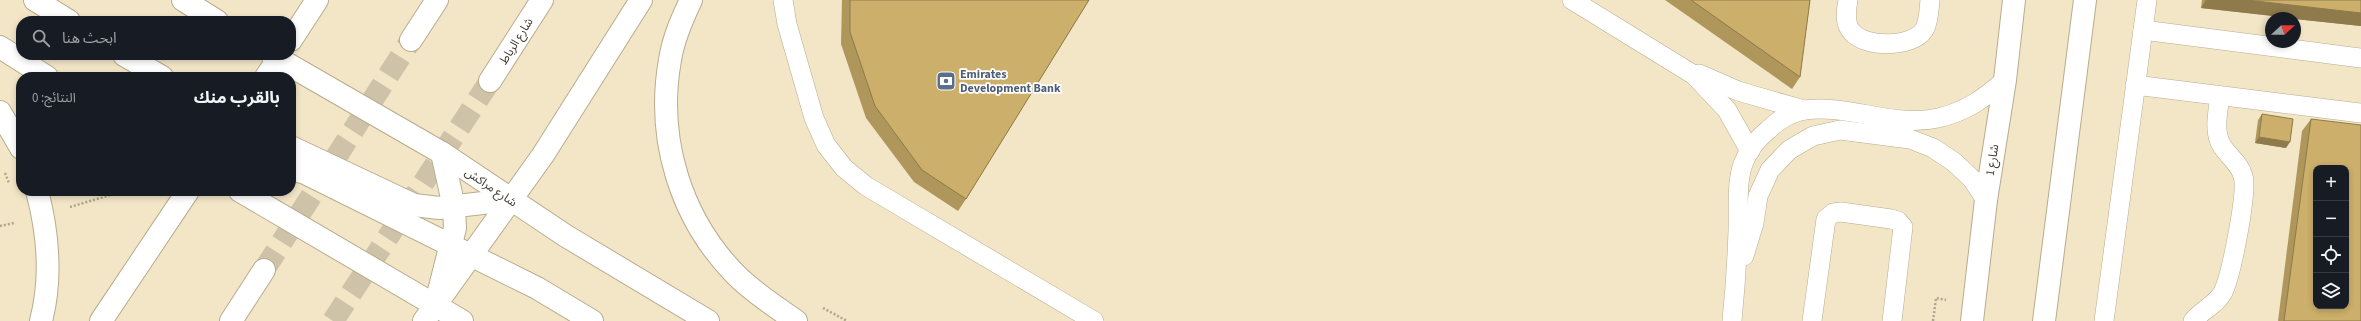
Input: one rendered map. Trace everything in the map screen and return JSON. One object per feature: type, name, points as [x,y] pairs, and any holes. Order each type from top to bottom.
[{"type":"main road","points":[[35,0],[61,16]]},
{"type":"main road","points":[[183,0],[209,16]]},
{"type":"main road","points":[[296,32],[317,0]]},
{"type":"main road","points":[[412,40],[437,0]]},
{"type":"main road","name":"شارع الرباط","points":[[490,81],[542,0]]},
{"type":"main road","points":[[430,313],[543,155],[641,0]]},
{"type":"main road","points":[[690,0],[680,25],[670,59],[666,94],[667,130],[672,157],[683,195],[697,224],[715,251],[736,275],[761,296],[796,321]]},
{"type":"main road","name":"شارع 1","points":[[1972,321],[1986,200],[2005,80],[2014,0]]},
{"type":"main road","points":[[2044,321],[2085,0]]},
{"type":"main road","points":[[0,47],[16,57]]},
{"type":"main road","points":[[20,60],[39,72]]},
{"type":"main road","points":[[133,60],[153,72]]},
{"type":"main road","points":[[269,72],[275,60]]},
{"type":"main road","name":"شارع مراكش","points":[[284,60],[442,153],[510,200],[708,321]]},
{"type":"main road","points":[[0,112],[16,139]]},
{"type":"main road","points":[[296,149],[402,202],[427,208],[454,207],[510,200]]},
{"type":"main road","points":[[430,313],[452,246],[455,228],[454,207],[442,153]]},
{"type":"main road","points":[[296,170],[305,173],[537,288],[592,321]]},
{"type":"main road","points":[[38,196],[44,215],[47,248],[47,281],[41,321]]},
{"type":"main road","points":[[101,321],[185,196]]},
{"type":"main road","points":[[248,196],[430,313],[462,321]]},
{"type":"main road","points":[[231,321],[264,270]]},
{"type":"lane","points":[[783,0],[787,24],[814,118],[826,145],[844,168],[866,186],[1094,321]]},
{"type":"lane","points":[[1572,0],[1675,62],[1738,91],[1804,110],[1833,111],[1910,121],[1937,118],[1962,110],[1985,98],[2005,80]]},
{"type":"lane","points":[[1848,0],[1847,22],[1854,35],[1868,41],[1895,43],[1907,43],[1916,38],[1924,30],[1930,0]]},
{"type":"lane","points":[[2104,321],[2147,0]]},
{"type":"lane","points":[[2143,30],[2361,58]]},
{"type":"lane","points":[[1675,62],[1712,92],[1727,110],[1750,151]]},
{"type":"lane","points":[[2135,85],[2361,113]]},
{"type":"lane","points":[[2193,321],[2200,313],[2217,300],[2227,284],[2244,196],[2243,176],[2239,167],[2222,146],[2218,135],[2220,96]]},
{"type":"lane","points":[[1732,321],[1737,274],[1739,192],[1743,164],[1757,139],[1778,121],[1804,110]]},
{"type":"lane","points":[[1737,274],[1754,223],[1758,196],[1770,170],[1789,150],[1813,136],[1840,130],[1910,139],[1933,148],[1954,162],[1972,179],[1986,200]]},
{"type":"lane","points":[[1812,321],[1826,218],[1833,212],[1841,212],[1891,219],[1898,221],[1903,227],[1892,321]]},
{"type":"path","points":[[0,226],[20,221]]},
{"type":"path","points":[[821,307],[847,321]]},
{"type":"building","name":"Emirates Development Bank","points":[[850,0],[1089,0],[966,199],[922,170],[875,106],[850,32]]},
{"type":"building","points":[[1691,0],[1810,0],[1800,77]]},
{"type":"building","points":[[2247,0],[2361,0],[2361,13]]},
{"type":"building","points":[[2262,114],[2293,119],[2290,142],[2259,137]]},
{"type":"building","points":[[2311,119],[2361,125],[2361,321],[2284,321]]},
{"type":"tunnel","points":[[264,270],[411,40]]},
{"type":"tunnel","points":[[333,321],[490,81]]},
{"type":"place","name":"Emirates Development Bank","points":[[946,81]]}]
